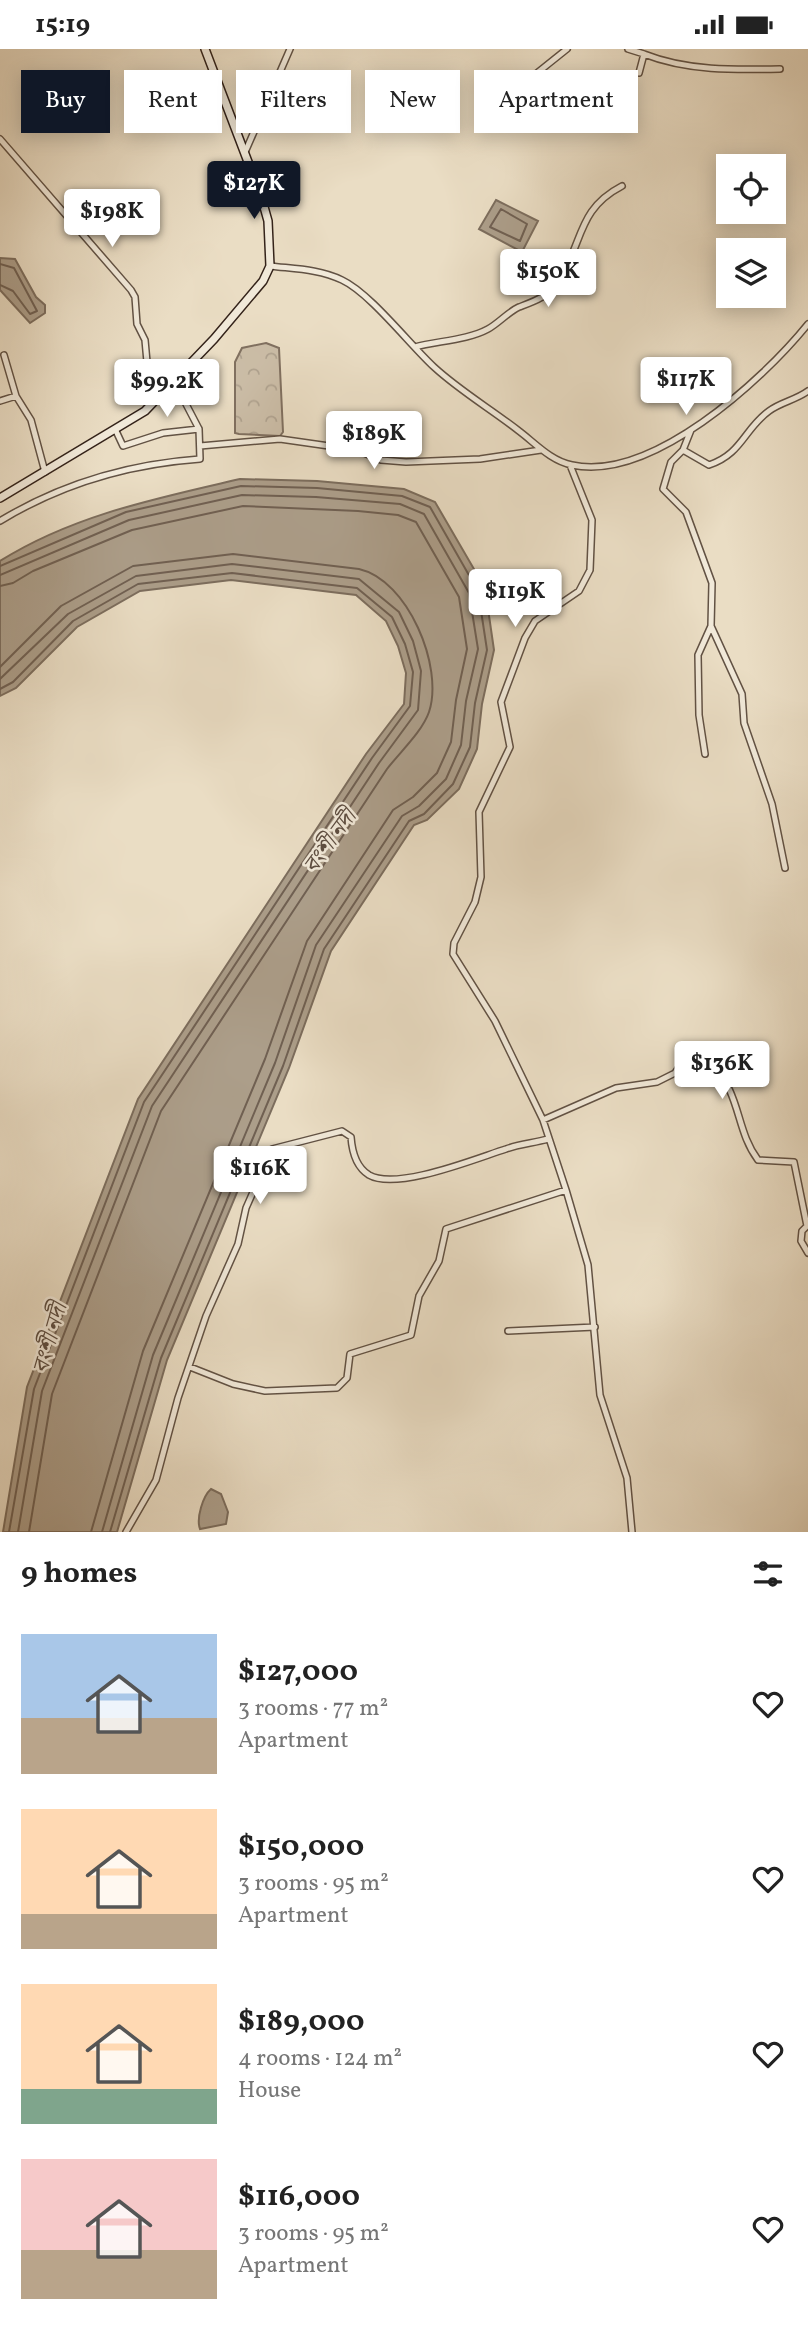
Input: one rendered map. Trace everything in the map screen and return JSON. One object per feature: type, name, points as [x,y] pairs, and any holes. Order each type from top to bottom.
[{"type":"street","points":[[0,498],[116,431],[164,394],[263,281],[270,266],[268,221],[246,150],[205,49]]},
{"type":"street","points":[[246,150],[290,49]]},
{"type":"street","points":[[541,70],[567,49]]},
{"type":"street","points":[[628,49],[663,62],[700,68],[780,69]]},
{"type":"street","points":[[639,73],[644,54]]},
{"type":"street","points":[[0,139],[131,290],[135,297],[137,324],[145,340],[148,373],[164,394]]},
{"type":"street","points":[[415,347],[486,330],[519,307],[534,305],[557,283],[577,247],[586,215],[609,193],[622,186]]},
{"type":"street","points":[[270,266],[302,268],[345,281],[442,374],[541,450],[570,465],[598,466],[636,458],[675,441],[731,400],[790,345],[808,324]]},
{"type":"street","points":[[4,355],[16,396],[31,420],[45,472]]},
{"type":"street","points":[[0,521],[38,499],[88,481],[145,465],[200,459],[199,429],[175,383]]},
{"type":"street","points":[[683,450],[709,465],[727,459],[771,409],[795,401],[808,391]]},
{"type":"street","points":[[0,401],[16,396]]},
{"type":"street","points":[[116,431],[123,446],[163,433],[199,429]]},
{"type":"street","points":[[692,429],[683,450],[671,462],[663,489],[678,501],[696,533],[712,583],[711,626],[698,655],[699,715],[705,754]]},
{"type":"street","points":[[200,446],[280,439],[357,450],[381,460],[406,462],[480,459],[541,450]]},
{"type":"street","points":[[570,465],[592,520],[590,570],[579,591],[535,621],[525,638],[500,702],[510,747],[479,812],[481,877],[475,902],[453,948],[454,958],[495,1021],[543,1120],[566,1190],[587,1265],[600,1395],[627,1478],[632,1532]]},
{"type":"street","points":[[711,626],[742,694],[744,723],[772,804],[785,868]]},
{"type":"street","points":[[543,1120],[616,1088],[657,1082],[675,1073],[683,1061],[711,1063],[732,1089],[751,1151],[758,1160],[794,1162],[807,1221],[801,1241],[808,1253]]},
{"type":"street","points":[[126,1532],[156,1480],[206,1316],[238,1244],[246,1208],[272,1149],[342,1131],[351,1137],[354,1155],[363,1169],[383,1180],[473,1162],[506,1148],[548,1139]]},
{"type":"street","points":[[190,1367],[233,1384],[265,1391],[337,1388],[346,1378],[350,1354],[411,1335],[419,1296],[439,1261],[446,1229],[566,1190]]},
{"type":"street","points":[[508,1331],[595,1327]]},
{"type":"green space","points":[[266,343],[279,348],[283,432],[280,436],[235,433],[235,362],[242,348]]},
{"type":"water","points":[[496,200],[538,221],[522,252],[479,229]]},
{"type":"water","points":[[0,258],[15,259],[36,297],[45,305],[45,313],[30,323],[0,290]]},
{"type":"water","name":"বংশী নদী","points":[[240,479],[317,481],[404,489],[435,502],[485,588],[494,650],[482,704],[477,749],[459,789],[427,820],[414,825],[331,951],[289,1068],[167,1360],[117,1532],[3,1532],[27,1387],[138,1099],[366,754],[404,704],[406,673],[398,646],[386,621],[356,595],[231,580],[140,591],[77,627],[16,688],[0,696],[0,561],[57,531],[86,520],[147,501]]},
{"type":"water","points":[[211,1489],[221,1494],[228,1512],[226,1524],[200,1529],[201,1507]]}]
